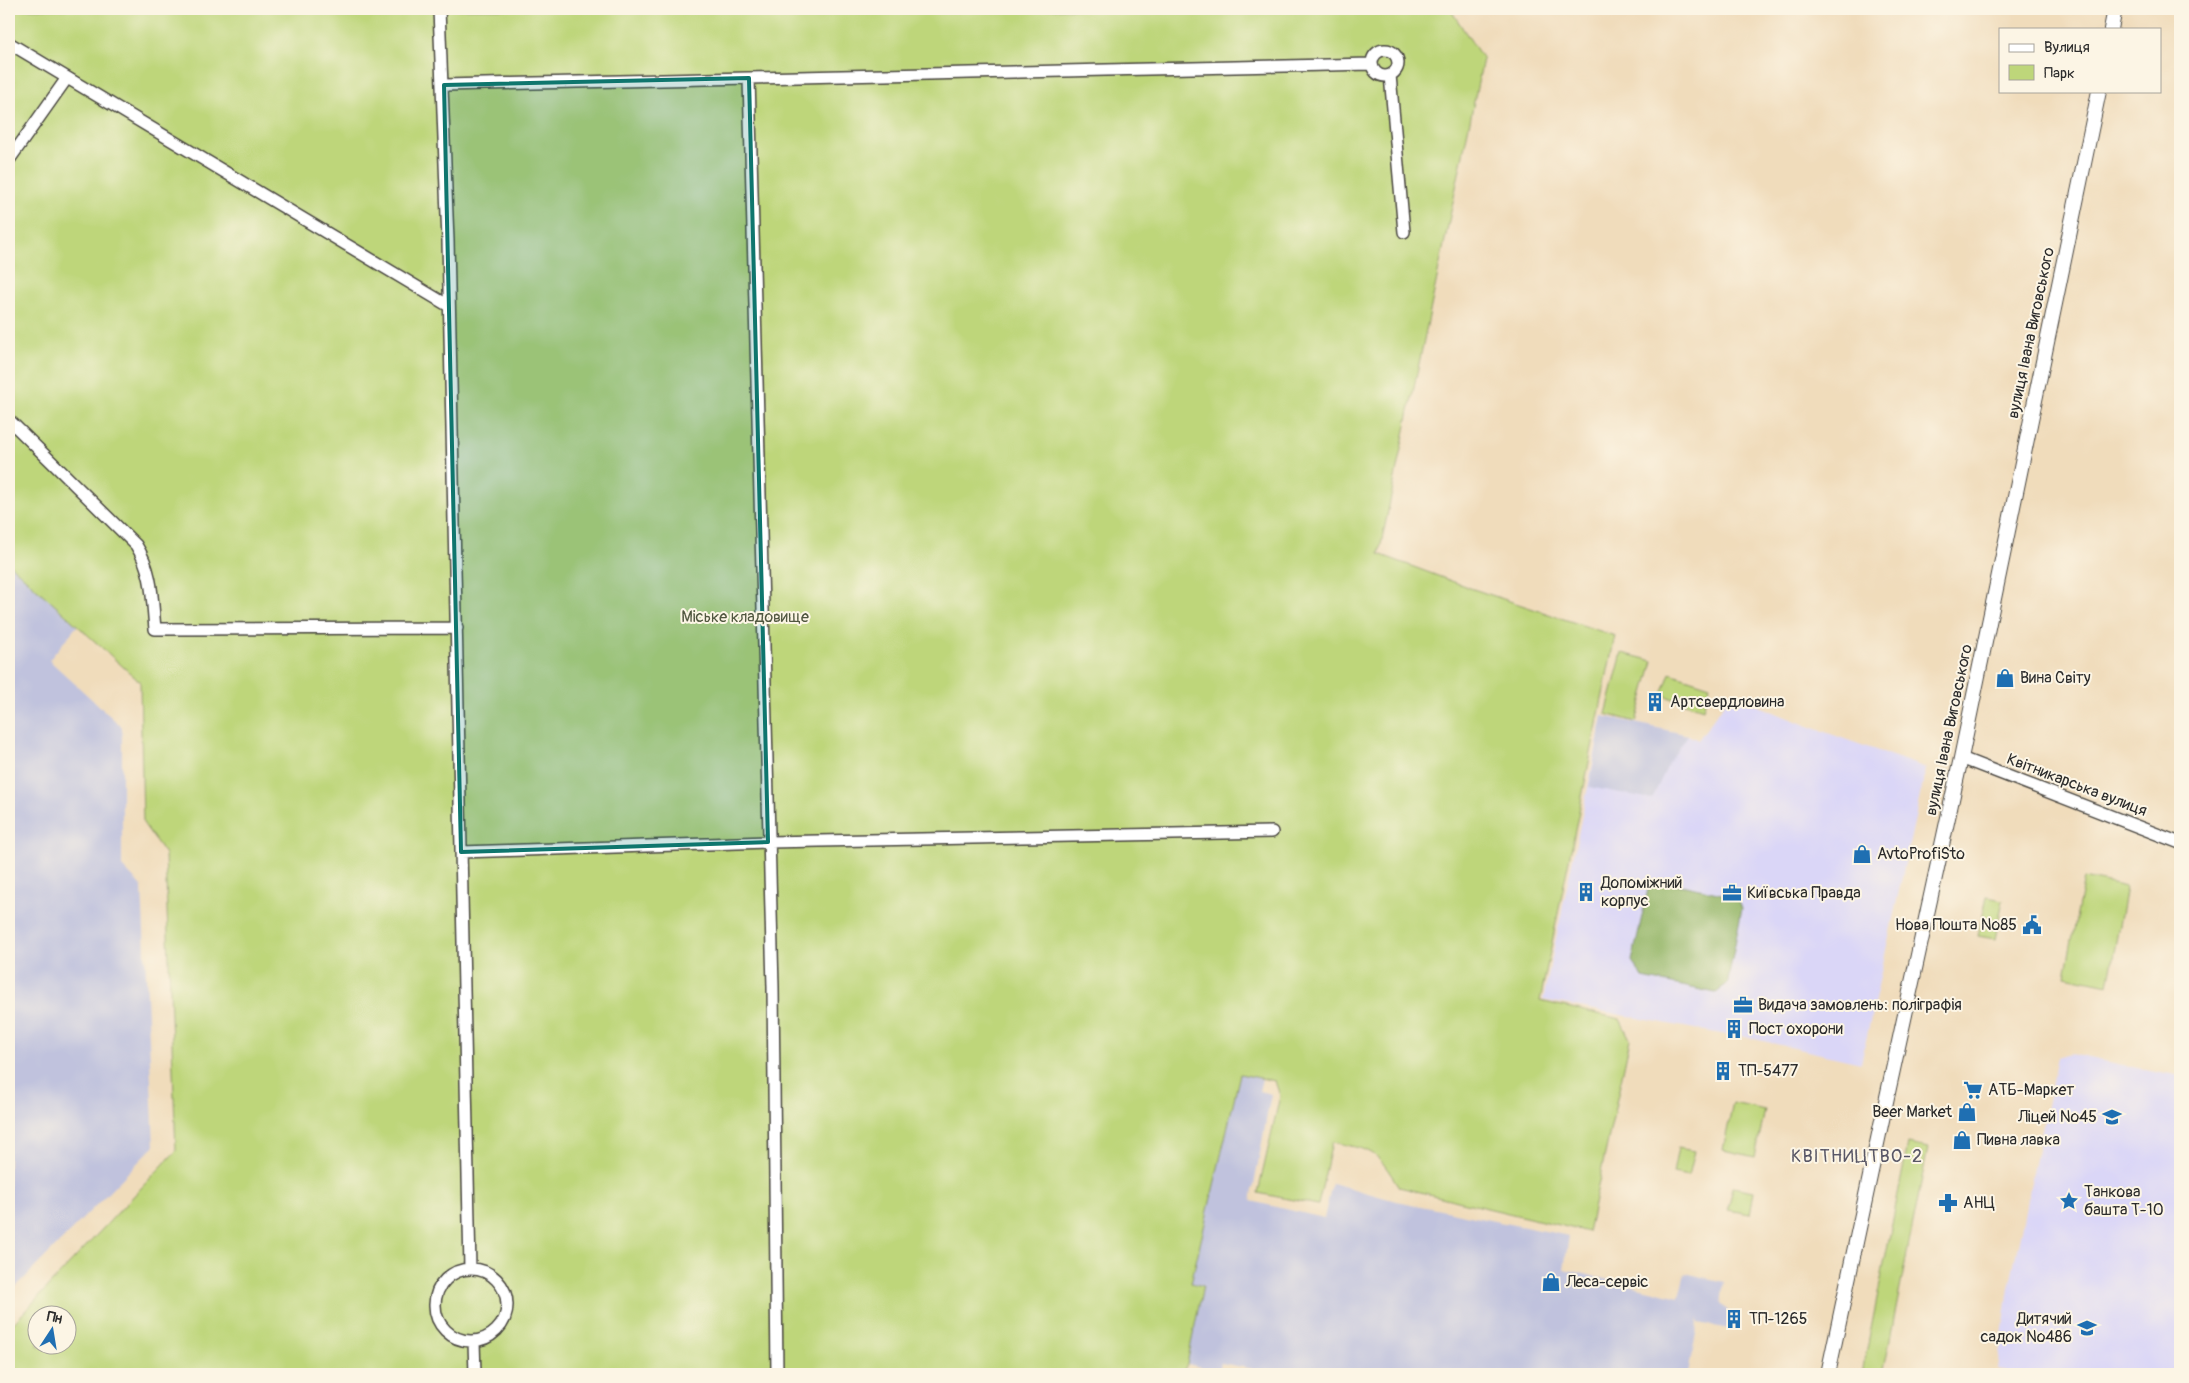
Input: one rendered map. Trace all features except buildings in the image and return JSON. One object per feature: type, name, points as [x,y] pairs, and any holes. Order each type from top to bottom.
[{"type":"main road","points":[[2111,28],[2115,9]]},
{"type":"main road","name":"вулиця Івана Виговського","points":[[1828,1374],[1961,758],[2099,92]]},
{"type":"street","points":[[439,9],[444,85],[470,1268]]},
{"type":"street","points":[[9,43],[449,306]]},
{"type":"street","points":[[1371,64],[1377,52],[1390,50],[1396,56],[1398,65],[1390,75],[1404,232]]},
{"type":"street","points":[[444,85],[1371,64]]},
{"type":"street","points":[[1371,64],[1378,74],[1390,75]]},
{"type":"street","points":[[9,160],[67,78]]},
{"type":"street","points":[[750,78],[772,987],[777,1374]]},
{"type":"street","points":[[9,420],[136,545],[146,561],[150,578],[155,629],[456,628]]},
{"type":"street","name":"Квітникарська вулиця","points":[[1961,758],[2180,843]]},
{"type":"street","points":[[461,852],[768,842],[1272,832]]},
{"type":"street","points":[[470,1268],[482,1270],[502,1284],[507,1296],[508,1306],[501,1326],[494,1334],[474,1342],[459,1339],[445,1331],[439,1322],[435,1310],[435,1298],[440,1287],[448,1277],[458,1271],[470,1268]]},
{"type":"street","points":[[474,1342],[475,1374]]},
{"type":"highlighted area","points":[[749,78],[768,842],[461,852],[444,85]]},
{"type":"shaded area","points":[[9,564],[77,626],[49,660],[122,727],[122,866],[142,887],[154,1146],[9,1294]]},
{"type":"shaded area","name":"Київська Правда","points":[[1731,695],[1808,726],[1926,768],[1861,1063],[1741,1036],[1737,1037],[1543,1000],[1603,716],[1688,735],[1698,740]]},
{"type":"shaded area","points":[[1603,716],[1688,735],[1669,763],[1652,799],[1589,787]]},
{"type":"shaded area","points":[[2070,1054],[2180,1077],[2180,1374],[2024,1374],[1997,1369],[2009,1288],[2057,1058]]},
{"type":"shaded area","points":[[1240,1074],[1262,1079],[1259,1091],[1271,1094],[1251,1201],[1324,1218],[1332,1183],[1396,1201],[1569,1236],[1564,1269],[1679,1297],[1685,1273],[1724,1282],[1721,1304],[1732,1315],[1729,1329],[1699,1323],[1699,1318],[1688,1374],[1280,1374],[1221,1363],[1219,1371],[1187,1364],[1203,1286],[1191,1283]]},
{"type":"green space","name":"Міське кладовище","points":[[9,9],[1450,9],[1483,59],[1379,554],[1470,588],[1615,636],[1540,1001],[1620,1019],[1630,1039],[1588,1232],[1399,1187],[1379,1158],[1366,1150],[1332,1142],[1318,1205],[1258,1193],[1280,1096],[1275,1081],[1240,1074],[1191,1283],[1203,1286],[1187,1364],[1182,1374],[9,1374],[9,1328],[28,1308],[28,1356],[78,1356],[78,1306],[30,1306],[176,1151],[165,854],[143,823],[140,682],[9,564]]},
{"type":"green space","points":[[1622,653],[1653,661],[1636,722],[1606,714]]},
{"type":"green space","points":[[1670,673],[1710,686],[1703,709],[1662,695]]},
{"type":"green space","points":[[2084,878],[2126,887],[2108,985],[2065,976]]},
{"type":"green space","points":[[1667,882],[1736,897],[1742,908],[1727,985],[1716,993],[1643,978],[1632,961],[1648,889]]},
{"type":"green space","points":[[1987,897],[2003,900],[1995,939],[1978,936]]},
{"type":"green space","points":[[1733,1103],[1765,1110],[1755,1157],[1723,1150]]},
{"type":"green space","points":[[1908,1144],[1928,1148],[1883,1374],[1862,1374]]},
{"type":"green space","points":[[1678,1148],[1694,1151],[1688,1176],[1673,1173]]},
{"type":"green space","points":[[1733,1187],[1754,1191],[1750,1214],[1728,1210]]},
{"type":"place","name":"Вина Світу","points":[[2005,678]]},
{"type":"place","name":"Артсвердловина","points":[[1655,702]]},
{"type":"place","name":"AvtoProfiSto","points":[[1862,854]]},
{"type":"place","name":"Допоміжний корпус","points":[[1586,892]]},
{"type":"place","name":"Київська Правда","points":[[1732,893]]},
{"type":"place","name":"Нова Пошта №85","points":[[2032,925]]},
{"type":"place","name":"Видача замовлень: поліграфія","points":[[1743,1005]]},
{"type":"place","name":"Пост охорони","points":[[1734,1029]]},
{"type":"place","name":"ТП-5477","points":[[1723,1071]]},
{"type":"place","name":"АТБ-Маркет","points":[[1973,1090]]},
{"type":"place","name":"Beer Market","points":[[1967,1112]]},
{"type":"place","name":"Ліцей №45","points":[[2112,1117]]},
{"type":"place","name":"Пивна лавка","points":[[1962,1140]]},
{"type":"place","name":"Танкова башта Т-10","points":[[2069,1201]]},
{"type":"place","name":"АНЦ","points":[[1948,1203]]},
{"type":"place","name":"Леса-сервіс","points":[[1551,1282]]},
{"type":"place","name":"ТП-1265","points":[[1734,1319]]},
{"type":"place","name":"Дитячий садок №486","points":[[2087,1328]]},
{"type":"district","name":"КВІТНИЦТВО-2","points":[[1857,1156]]}]
